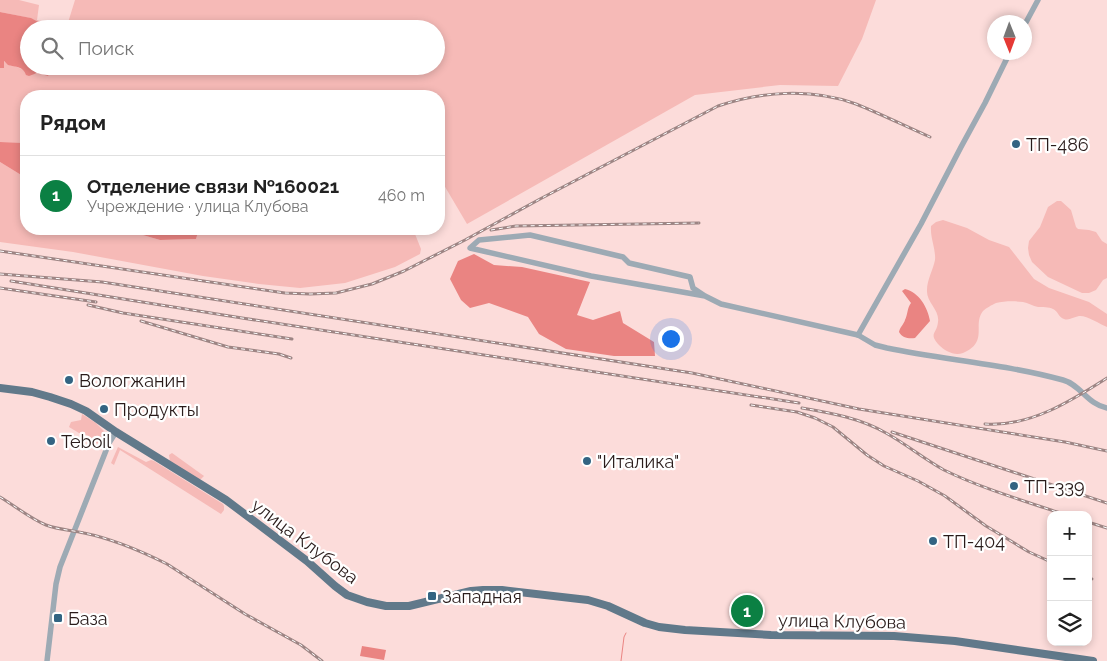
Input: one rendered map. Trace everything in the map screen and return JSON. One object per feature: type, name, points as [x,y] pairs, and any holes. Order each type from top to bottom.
[{"type":"main road","name":"улица Клубова","points":[[0,388],[32,392],[71,404],[92,415],[232,505],[307,561],[347,595],[367,602],[386,606],[409,606],[471,591],[502,590],[588,600],[608,606],[645,623],[685,630],[771,635],[894,636],[955,641],[1093,661]]},
{"type":"street","points":[[1030,15],[1038,0]]},
{"type":"street","points":[[858,336],[921,224],[1006,60]]},
{"type":"street","points":[[704,296],[591,276],[470,248],[479,240],[530,234],[623,257],[629,263],[690,277],[693,288],[721,304],[858,336],[875,345],[887,348],[1013,369],[1065,381],[1078,388],[1092,402],[1100,407],[1107,408]]},
{"type":"street","points":[[47,661],[56,584],[60,568],[109,443],[116,432]]},
{"type":"shaded area","points":[[0,0],[19,0],[39,5],[37,20],[0,12]]},
{"type":"shaded area","points":[[75,0],[876,0],[862,39],[838,86],[780,85],[695,95],[467,224],[445,187],[445,90],[20,90],[20,143],[0,142],[0,68],[3,68],[3,61],[20,68],[20,75],[445,75],[445,20],[69,20]]},
{"type":"shaded area","points":[[0,12],[35,20],[20,20],[20,68],[8,65],[4,61],[4,68],[0,68]]},
{"type":"shaded area","points":[[0,142],[20,143],[20,174],[0,162]]},
{"type":"shaded area","points":[[0,162],[20,174],[20,235],[143,235],[160,240],[196,239],[197,235],[415,235],[421,249],[420,254],[395,267],[345,283],[300,288],[203,276],[73,252],[0,242]]},
{"type":"shaded area","points":[[1057,201],[1061,201],[1071,210],[1078,229],[1096,232],[1102,241],[1107,244],[1107,278],[1103,280],[1096,290],[1089,293],[1082,293],[1048,277],[1032,262],[1029,255],[1029,241],[1040,227],[1048,207]]},
{"type":"shaded area","points":[[943,220],[967,228],[989,240],[1009,247],[1034,279],[1049,288],[1089,302],[1107,314],[1107,327],[1082,316],[1068,320],[1064,319],[1055,310],[1050,308],[1038,307],[1023,302],[1002,302],[996,303],[983,311],[980,316],[978,339],[971,349],[956,354],[944,349],[934,338],[938,318],[927,294],[928,282],[935,260],[931,226]]},
{"type":"shaded area","points":[[143,235],[197,235],[196,239],[160,240]]},
{"type":"shaded area","points":[[474,254],[494,265],[522,267],[590,282],[577,315],[593,320],[620,311],[623,323],[654,342],[655,356],[614,356],[566,349],[539,334],[528,317],[489,303],[470,308],[461,300],[450,279],[458,261]]},
{"type":"shaded area","points":[[905,289],[919,297],[930,321],[915,338],[906,338],[899,332],[911,303],[902,291]]},
{"type":"shaded area","points":[[82,414],[96,423],[105,432],[104,442],[95,443],[89,436],[69,427],[71,422],[81,420]]},
{"type":"shaded area","points":[[118,447],[146,462],[154,461],[223,504],[224,510],[221,514],[120,450],[114,465],[111,463]]},
{"type":"shaded area","points":[[172,453],[204,476],[198,479],[170,462],[169,455]]},
{"type":"shaded area","points":[[362,646],[386,650],[384,660],[360,656]]},
{"type":"waterway","points":[[621,661],[626,633]]},
{"type":"railway","points":[[0,251],[285,293],[336,293],[372,284],[404,271],[718,106],[735,101],[787,93],[822,95],[856,104],[930,137]]},
{"type":"railway","points":[[491,230],[516,226],[699,223]]},
{"type":"railway","points":[[0,274],[102,282],[692,373],[859,409],[1065,442],[1107,451]]},
{"type":"railway","points":[[11,281],[799,403]]},
{"type":"railway","points":[[0,288],[96,302]]},
{"type":"railway","points":[[88,305],[123,313],[292,339]]},
{"type":"railway","points":[[141,321],[228,347],[279,354],[291,358]]},
{"type":"railway","points":[[985,424],[1002,424],[1034,417],[1079,395],[1107,378]]},
{"type":"railway","points":[[751,405],[797,412],[833,427],[867,455],[884,466],[918,481],[945,496],[986,526],[1029,552],[1047,560]]},
{"type":"railway","points":[[802,408],[866,423],[901,442],[944,470],[974,483],[1054,511]]},
{"type":"railway","points":[[892,432],[1107,503]]},
{"type":"railway","points":[[0,497],[46,525],[116,542],[167,564],[245,614],[301,645],[322,661]]},
{"type":"railway","points":[[1092,523],[1107,528]]},
{"type":"place","name":"ТП-486","points":[[1016,144]]},
{"type":"place","name":"Вологжанин","points":[[69,380]]},
{"type":"place","name":"Продукты","points":[[104,409]]},
{"type":"place","name":"Teboil","points":[[51,441]]},
{"type":"place","name":"\"Италика\"","points":[[587,461]]},
{"type":"place","name":"ТП-339","points":[[1014,486]]},
{"type":"place","name":"ТП-404","points":[[933,541]]},
{"type":"place","name":"Западная","points":[[432,596]]},
{"type":"place","name":"Отделение связи №160021","points":[[747,611]]},
{"type":"place","name":"База","points":[[58,618]]}]
